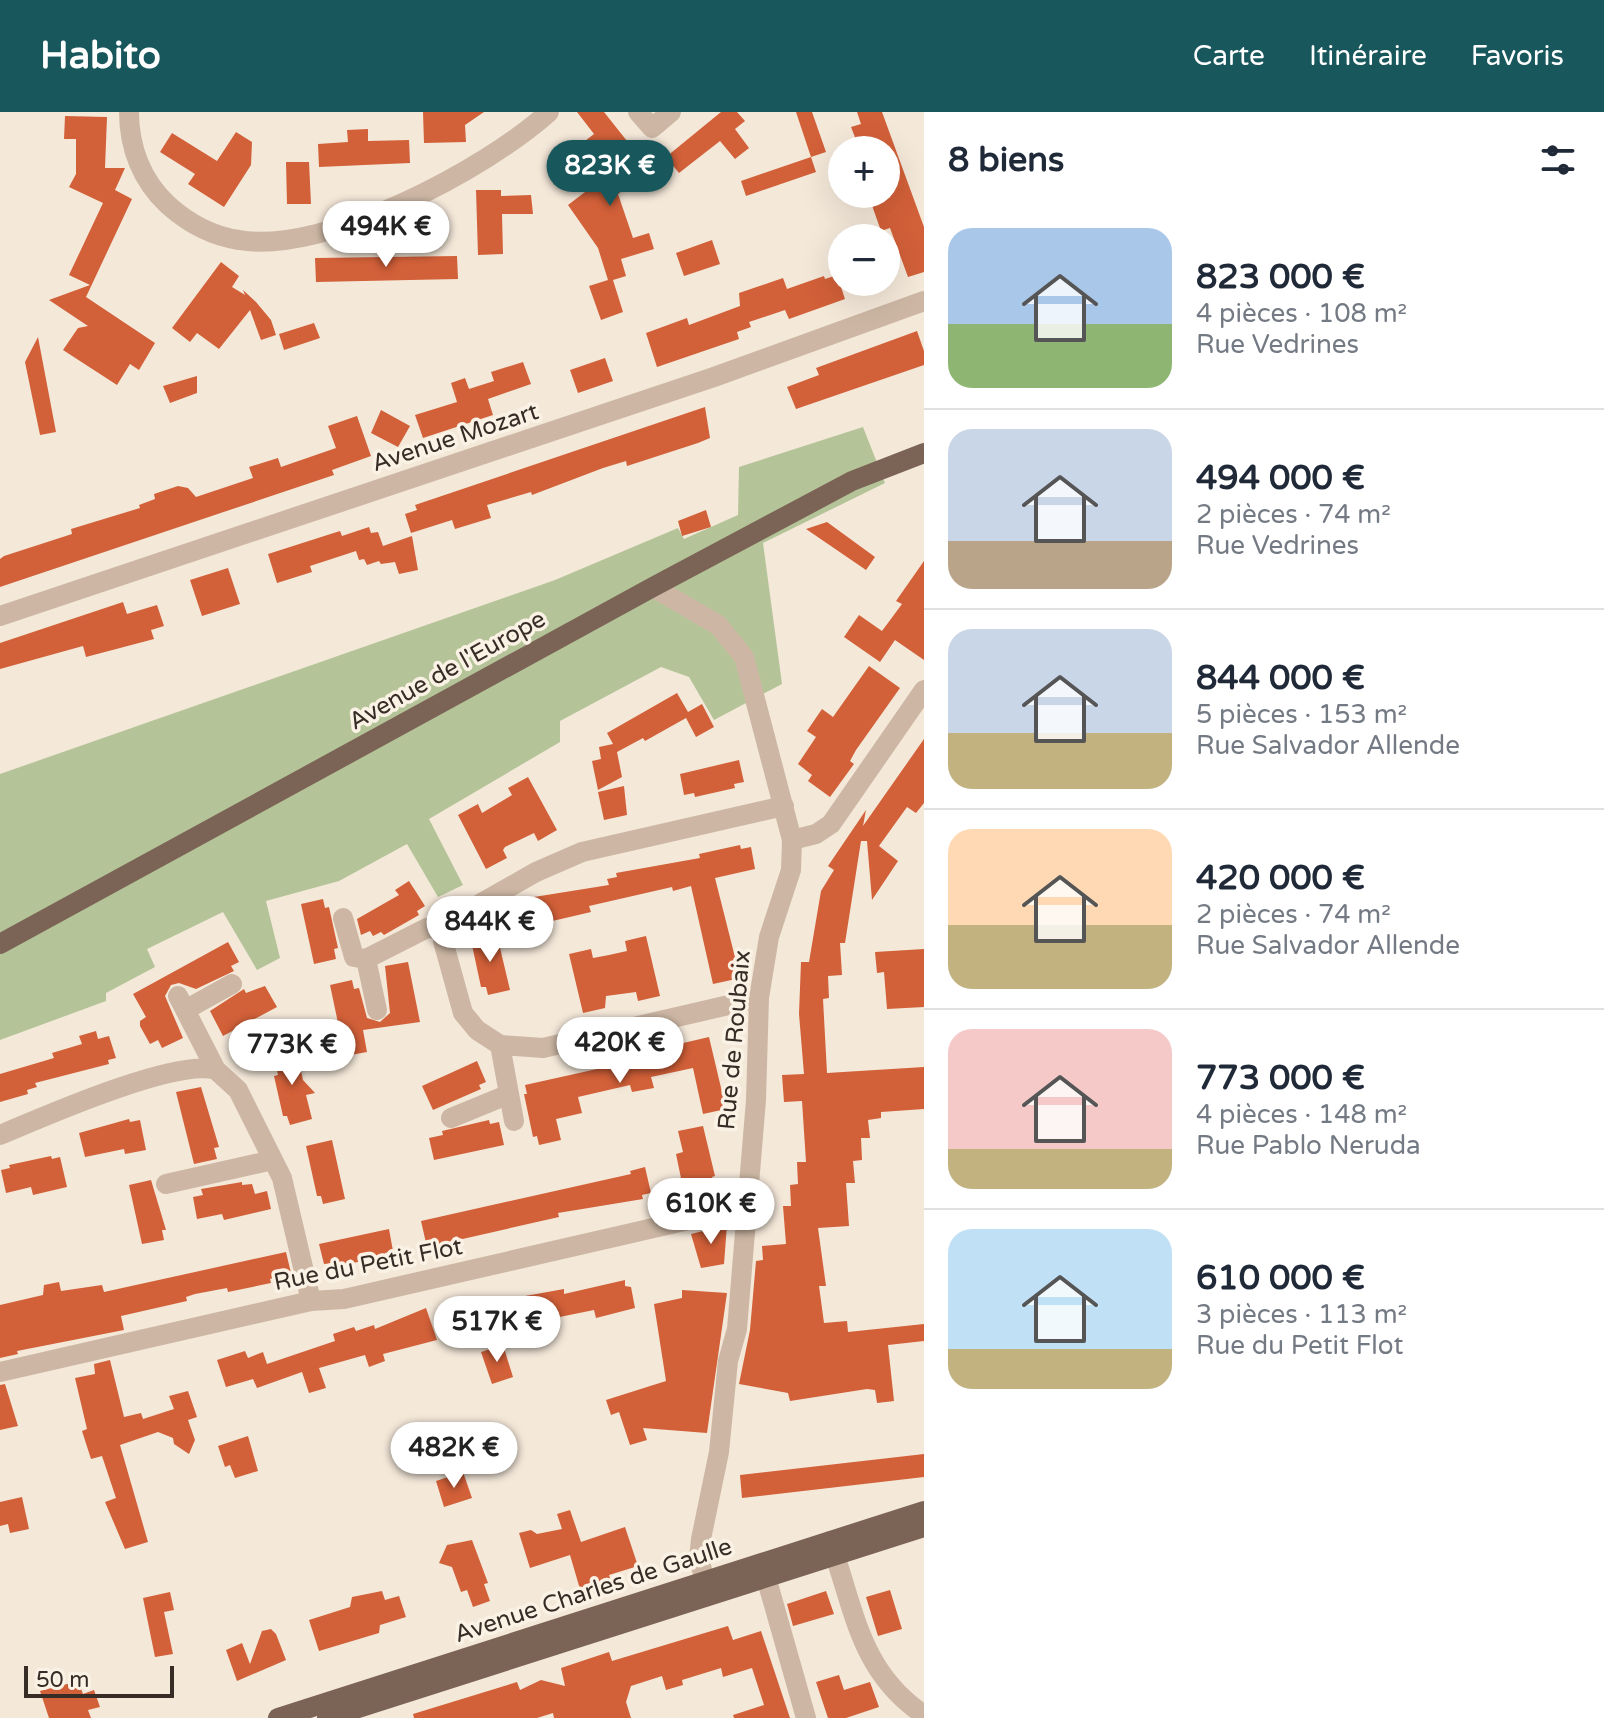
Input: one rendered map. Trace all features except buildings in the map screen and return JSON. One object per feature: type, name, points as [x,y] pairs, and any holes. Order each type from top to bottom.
[{"type":"main road","name":"Avenue de l'Europe","points":[[0,944],[852,481],[924,453]]},
{"type":"main road","name":"Avenue Charles de Gaulle","points":[[278,1718],[764,1571],[833,1548],[924,1511]]},
{"type":"main road","name":"Avenue Charles de Gaulle","points":[[833,1548],[924,1527]]},
{"type":"main road","name":"Avenue Charles de Gaulle","points":[[327,1718],[707,1589]]},
{"type":"street","points":[[129,112],[136,157],[164,201],[211,232],[260,241],[342,225],[415,196],[510,144],[549,112]]},
{"type":"street","points":[[638,112],[652,128],[671,112]]},
{"type":"street","name":"Avenue Mozart","points":[[0,616],[714,377],[924,301]]},
{"type":"street","name":"Rue de Roubaix","points":[[653,587],[718,625],[744,657],[792,840],[791,870],[769,937],[759,998],[755,1043],[757,1086],[737,1329],[728,1361],[719,1452],[699,1559],[707,1589]]},
{"type":"street","points":[[792,840],[816,834],[831,824],[924,690]]},
{"type":"street","points":[[759,998],[543,1048],[500,1045],[477,1030],[463,1013],[444,954],[446,929],[467,909],[568,857],[784,806]]},
{"type":"street","points":[[343,918],[354,957],[366,959],[427,928],[446,929]]},
{"type":"street","points":[[366,959],[377,1010]]},
{"type":"street","points":[[232,984],[182,1003],[216,1070],[238,1090],[287,1192],[311,1301]]},
{"type":"street","points":[[500,1045],[514,1121]]},
{"type":"street","points":[[0,1135],[71,1106],[187,1069],[216,1070]]},
{"type":"street","points":[[451,1118],[507,1095]]},
{"type":"street","points":[[166,1184],[273,1160]]},
{"type":"street","name":"Rue du Petit Flot","points":[[0,1372],[311,1301],[356,1297],[745,1207]]},
{"type":"street","points":[[833,1548],[872,1664],[899,1697],[924,1715]]},
{"type":"street","points":[[764,1571],[806,1718]]},
{"type":"green space","points":[[863,427],[885,483],[763,543],[782,684],[714,720],[689,677],[661,667],[560,721],[560,742],[429,819],[463,885],[438,897],[407,844],[339,881],[266,901],[280,958],[257,970],[223,912],[147,949],[155,967],[106,993],[106,1001],[0,1040],[0,774],[555,580],[678,528],[684,539],[738,515],[739,467]]}]
